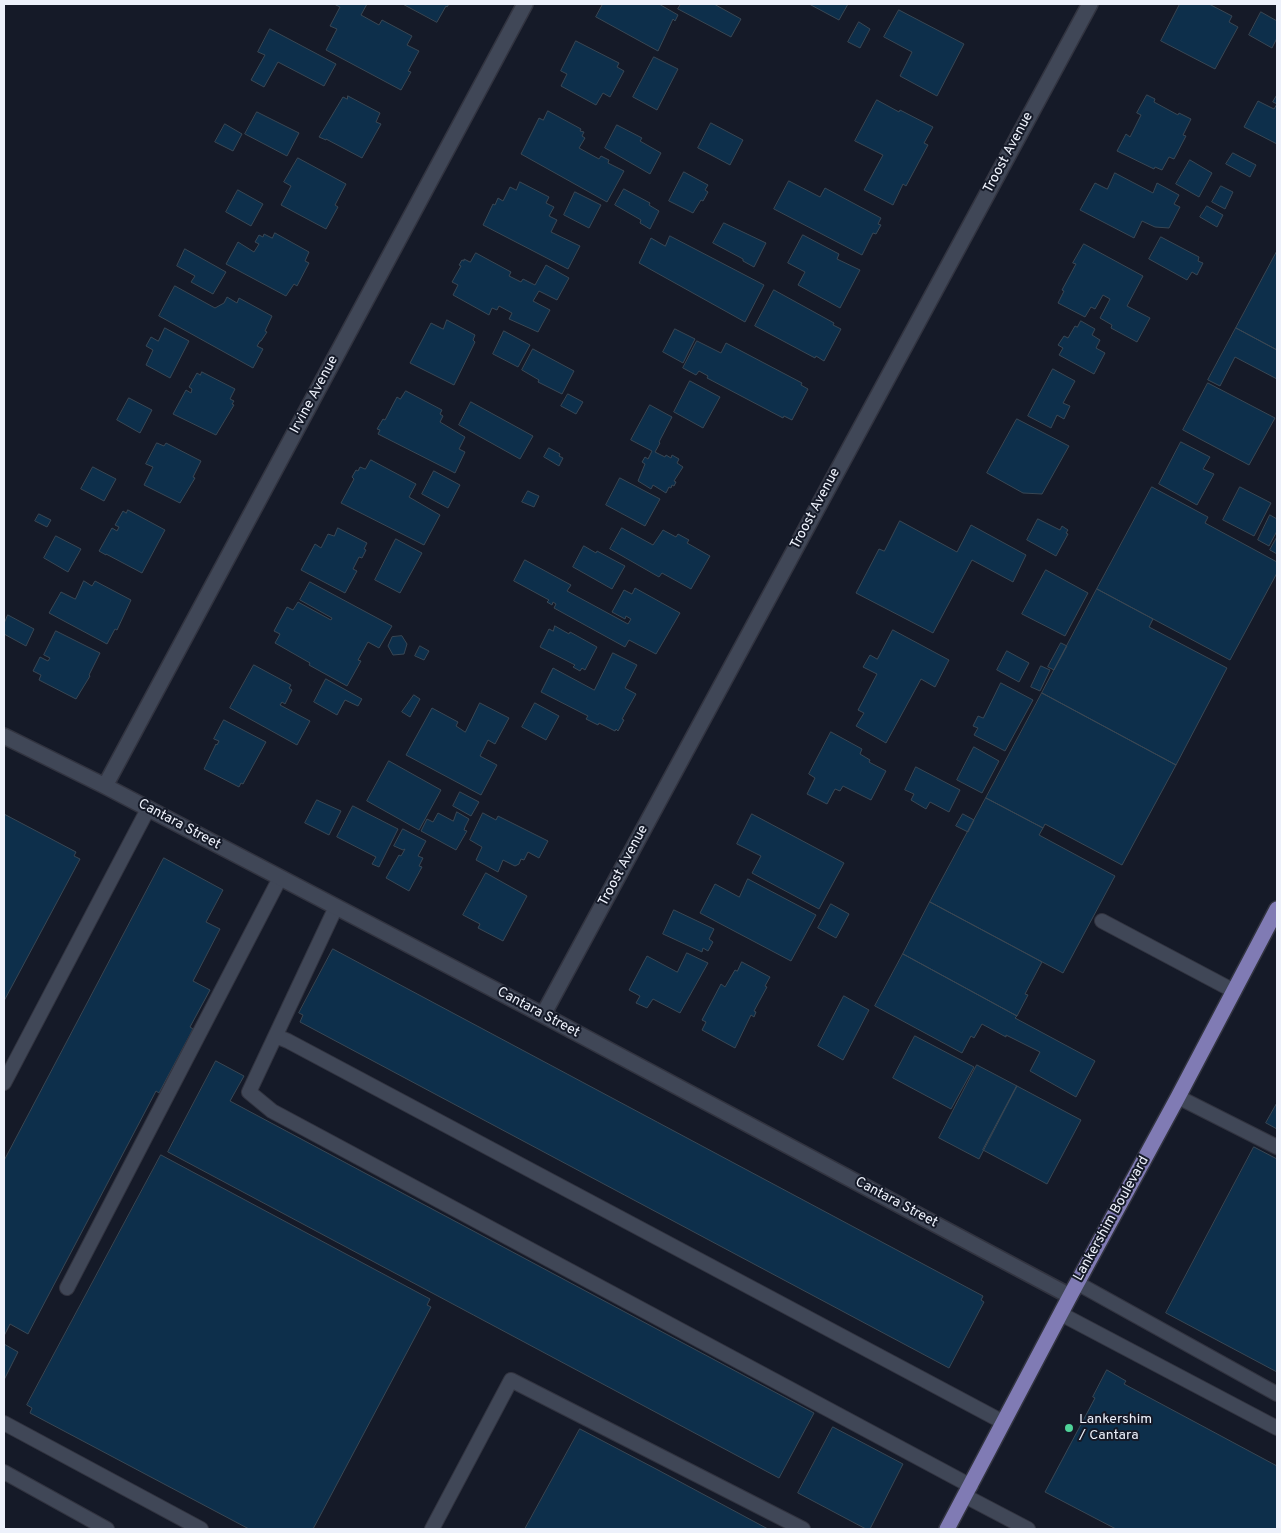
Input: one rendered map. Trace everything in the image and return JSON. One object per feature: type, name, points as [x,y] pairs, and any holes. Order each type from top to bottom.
[{"type":"main road","name":"Lankershim Boulevard","points":[[947,1529],[1073,1289],[1178,1097],[1277,909]]},
{"type":"street","name":"Irvine Avenue","points":[[105,786],[525,4]]},
{"type":"street","name":"Troost Avenue","points":[[543,1015],[1090,4]]},
{"type":"street","name":"Cantara Street","points":[[4,736],[148,808],[1073,1289]]},
{"type":"lane","points":[[4,1084],[148,808]]},
{"type":"lane","points":[[67,1288],[280,878]]},
{"type":"lane","points":[[336,907],[249,1092],[272,1111],[968,1491],[1028,1529]]},
{"type":"lane","points":[[1102,921],[1234,991]]},
{"type":"lane","points":[[276,1036],[1003,1422]]},
{"type":"lane","points":[[1178,1097],[1277,1148]]},
{"type":"lane","points":[[1073,1289],[1277,1394]]},
{"type":"lane","points":[[1061,1314],[1277,1428]]},
{"type":"lane","points":[[432,1529],[511,1380],[803,1529]]},
{"type":"lane","points":[[4,1423],[200,1529]]},
{"type":"lane","points":[[4,1472],[100,1528]]},
{"type":"building","points":[[337,4],[367,4],[361,15],[379,25],[382,20],[412,36],[407,45],[419,51],[408,71],[411,72],[401,90],[326,50],[337,29],[330,26],[340,7]]},
{"type":"building","points":[[403,4],[449,4],[437,22]]},
{"type":"building","points":[[603,4],[659,4],[678,15],[675,21],[673,19],[658,51],[596,17]]},
{"type":"building","points":[[681,4],[714,4],[741,19],[731,37],[678,9]]},
{"type":"building","points":[[812,4],[848,4],[839,20]]},
{"type":"building","points":[[1180,4],[1209,4],[1232,16],[1229,22],[1238,27],[1215,69],[1161,41]]},
{"type":"building","points":[[899,10],[964,44],[937,96],[900,76],[912,52],[884,37]]},
{"type":"building","points":[[1261,12],[1277,21],[1277,38],[1272,48],[1249,35]]},
{"type":"building","points":[[859,22],[870,29],[860,48],[848,42]]},
{"type":"building","points":[[270,29],[336,64],[324,86],[278,62],[264,87],[251,80],[265,55],[258,52]]},
{"type":"building","points":[[576,41],[619,63],[617,67],[624,71],[610,97],[603,93],[596,105],[561,86],[567,74],[561,71]]},
{"type":"building","points":[[654,57],[678,69],[657,110],[633,97]]},
{"type":"building","points":[[1147,95],[1155,99],[1154,102],[1178,115],[1179,113],[1191,119],[1183,135],[1186,136],[1174,159],[1169,157],[1162,170],[1155,167],[1154,169],[1117,151],[1126,134],[1130,137],[1141,115],[1137,113]]},
{"type":"building","points":[[1277,95],[1277,104],[1273,102]]},
{"type":"building","points":[[348,96],[380,113],[376,122],[381,124],[362,158],[319,137],[343,97],[347,99]]},
{"type":"building","points":[[877,100],[933,127],[924,143],[928,145],[906,186],[903,184],[893,205],[864,190],[883,155],[855,141]]},
{"type":"building","points":[[1258,101],[1274,109],[1277,104],[1277,144],[1244,127]]},
{"type":"building","points":[[548,111],[584,132],[582,136],[585,138],[579,148],[599,159],[601,156],[609,160],[608,163],[624,171],[607,202],[521,154],[539,118],[543,120]]},
{"type":"building","points":[[257,112],[299,133],[287,156],[245,134]]},
{"type":"building","points":[[711,123],[743,140],[730,165],[698,148]]},
{"type":"building","points":[[225,124],[242,134],[233,151],[215,142]]},
{"type":"building","points":[[617,125],[642,138],[640,141],[661,153],[650,174],[605,148]]},
{"type":"building","points":[[1233,153],[1256,165],[1250,177],[1226,164]]},
{"type":"building","points":[[298,158],[346,184],[335,205],[338,207],[326,229],[281,205],[291,186],[284,182]]},
{"type":"building","points":[[1190,160],[1212,173],[1199,197],[1176,184]]},
{"type":"building","points":[[684,172],[708,185],[705,190],[708,192],[693,213],[669,201]]},
{"type":"building","points":[[1115,173],[1153,193],[1157,183],[1179,195],[1174,204],[1180,207],[1169,228],[1155,227],[1142,221],[1134,238],[1080,210],[1095,183],[1107,189]]},
{"type":"building","points":[[789,181],[820,197],[825,188],[881,218],[878,224],[881,225],[876,234],[873,233],[862,255],[774,209]]},
{"type":"building","points":[[520,182],[549,197],[546,203],[554,207],[549,216],[557,220],[551,232],[580,246],[568,269],[483,225],[498,198],[503,201],[510,187],[516,190]]},
{"type":"building","points":[[1221,186],[1233,192],[1225,209],[1212,202]]},
{"type":"building","points":[[624,189],[650,203],[649,205],[659,211],[650,229],[640,223],[641,220],[615,205]]},
{"type":"building","points":[[238,190],[263,204],[251,226],[226,212]]},
{"type":"building","points":[[575,192],[601,205],[589,228],[564,215]]},
{"type":"building","points":[[1207,206],[1223,215],[1217,227],[1200,217]]},
{"type":"building","points":[[724,223],[766,243],[754,267],[713,243]]},
{"type":"building","points":[[275,233],[309,252],[305,261],[309,263],[297,286],[294,284],[286,296],[226,264],[238,242],[254,252],[259,244],[255,242],[259,235],[263,237],[264,234],[272,238]]},
{"type":"building","points":[[803,235],[839,254],[837,259],[860,270],[840,308],[798,285],[805,272],[788,263]]},
{"type":"building","points":[[670,236],[764,285],[745,322],[639,263],[651,238],[665,246]]},
{"type":"building","points":[[1161,237],[1199,257],[1198,261],[1203,263],[1197,275],[1192,272],[1187,280],[1149,259]]},
{"type":"building","points":[[1084,244],[1143,276],[1127,306],[1150,318],[1137,342],[1111,328],[1112,325],[1100,318],[1110,299],[1103,295],[1095,309],[1091,307],[1085,317],[1058,303],[1064,291],[1062,290],[1076,264],[1073,263]]},
{"type":"building","points":[[185,249],[226,272],[213,294],[191,282],[195,276],[177,266]]},
{"type":"building","points":[[1277,251],[1277,350],[1236,328]]},
{"type":"building","points":[[476,253],[511,272],[509,276],[521,282],[523,279],[535,285],[546,265],[569,278],[557,300],[539,291],[533,301],[550,310],[538,332],[509,319],[512,313],[499,306],[497,310],[492,308],[489,315],[453,295],[458,285],[452,282],[461,266],[459,265],[464,259],[470,262]]},
{"type":"building","points":[[175,286],[215,308],[224,303],[227,297],[237,303],[239,298],[272,316],[265,331],[267,332],[257,346],[263,349],[253,368],[159,316]]},
{"type":"building","points":[[774,290],[834,323],[833,325],[841,329],[824,361],[755,326]]},
{"type":"building","points":[[447,320],[475,335],[473,340],[475,342],[454,385],[410,363],[431,323],[443,329]]},
{"type":"building","points":[[1081,321],[1095,329],[1092,335],[1100,340],[1096,348],[1105,353],[1094,374],[1059,355],[1063,348],[1058,345],[1064,336],[1068,338],[1075,326],[1077,327]]},
{"type":"building","points":[[165,328],[189,341],[170,378],[146,365],[153,350],[146,346],[151,337],[158,341]]},
{"type":"building","points":[[1236,328],[1277,350],[1277,379],[1235,357],[1220,386],[1208,380]]},
{"type":"building","points":[[675,329],[695,339],[683,363],[663,352]]},
{"type":"building","points":[[504,331],[530,345],[518,367],[493,354]]},
{"type":"building","points":[[697,341],[721,353],[726,343],[802,383],[801,385],[808,389],[792,420],[784,416],[783,418],[707,378],[708,376],[699,371],[696,375],[683,368]]},
{"type":"building","points":[[533,349],[574,371],[562,394],[538,382],[539,380],[522,370]]},
{"type":"building","points":[[1053,369],[1075,381],[1063,403],[1070,406],[1064,419],[1057,415],[1051,428],[1028,416]]},
{"type":"building","points":[[202,372],[235,389],[230,399],[234,401],[232,404],[234,405],[216,435],[173,414],[186,390],[191,393],[192,389],[189,387],[197,373],[200,375]]},
{"type":"building","points":[[690,381],[720,397],[703,428],[674,412]]},
{"type":"building","points":[[1208,383],[1275,418],[1249,465],[1183,430]]},
{"type":"building","points":[[406,391],[442,410],[440,414],[443,416],[440,422],[465,437],[459,449],[465,452],[455,473],[378,434],[380,430],[377,429],[383,419],[385,420],[397,397],[400,399]]},
{"type":"building","points":[[568,394],[583,402],[576,414],[561,406]]},
{"type":"building","points":[[129,398],[152,410],[140,433],[117,420]]},
{"type":"building","points":[[471,402],[533,436],[520,459],[459,425]]},
{"type":"building","points":[[650,405],[672,417],[655,452],[665,457],[666,455],[671,458],[672,455],[679,459],[677,463],[683,467],[674,481],[676,482],[674,486],[669,487],[666,493],[653,485],[651,489],[638,481],[645,464],[642,462],[645,457],[648,459],[652,451],[631,440]]},
{"type":"building","points":[[1017,419],[1069,446],[1042,494],[1023,493],[987,473]]},
{"type":"building","points":[[1181,442],[1210,457],[1203,469],[1214,474],[1197,505],[1159,484]]},
{"type":"building","points":[[157,443],[164,446],[166,443],[201,461],[193,477],[195,478],[180,503],[144,485],[153,467],[146,464]]},
{"type":"building","points":[[549,448],[560,454],[559,456],[563,458],[559,466],[544,457]]},
{"type":"building","points":[[371,460],[416,484],[409,497],[440,515],[424,545],[341,503],[354,479],[352,477],[356,470],[358,471],[360,467],[365,469]]},
{"type":"building","points":[[93,467],[116,479],[104,501],[81,489]]},
{"type":"building","points":[[434,471],[460,485],[448,508],[422,494]]},
{"type":"building","points":[[620,478],[660,499],[645,526],[606,505]]},
{"type":"building","points":[[1152,487],[1208,517],[1205,523],[1277,562],[1277,573],[1230,660],[1097,589]]},
{"type":"building","points":[[1240,487],[1271,503],[1254,536],[1223,520]]},
{"type":"building","points":[[528,491],[539,496],[534,507],[522,502]]},
{"type":"building","points":[[128,510],[165,530],[142,573],[99,551],[112,528],[117,531],[119,527],[115,525],[123,511],[126,513]]},
{"type":"building","points":[[39,514],[51,520],[47,527],[35,521]]},
{"type":"building","points":[[1270,515],[1277,519],[1277,531],[1269,546],[1258,540]]},
{"type":"building","points":[[1038,519],[1060,530],[1062,526],[1068,530],[1066,533],[1068,534],[1056,556],[1027,540]]},
{"type":"building","points":[[900,521],[957,552],[971,525],[1026,555],[1013,582],[972,560],[933,633],[856,593],[879,549],[884,551]]},
{"type":"building","points":[[338,528],[367,543],[362,558],[359,557],[353,569],[357,571],[345,593],[301,570],[315,544],[321,548],[328,534],[334,536]]},
{"type":"building","points":[[622,528],[653,545],[663,530],[676,537],[678,534],[689,540],[687,543],[710,556],[691,589],[662,573],[659,577],[610,549]]},
{"type":"building","points":[[56,536],[81,549],[68,572],[44,558]]},
{"type":"building","points":[[1277,537],[1277,554],[1270,550]]},
{"type":"building","points":[[396,539],[422,553],[400,593],[375,580]]},
{"type":"building","points":[[584,546],[625,566],[612,589],[573,567]]},
{"type":"building","points":[[525,560],[571,585],[567,591],[628,624],[631,619],[626,616],[625,619],[612,612],[624,590],[632,594],[635,588],[680,613],[656,654],[629,640],[625,647],[554,608],[556,604],[553,602],[552,605],[547,602],[549,600],[514,581]]},
{"type":"building","points":[[1046,570],[1088,593],[1065,636],[1022,614]]},
{"type":"building","points":[[84,581],[92,586],[95,581],[131,600],[117,630],[115,629],[107,644],[49,613],[61,592],[75,599]]},
{"type":"building","points":[[310,582],[392,626],[379,648],[368,642],[358,660],[361,661],[347,686],[275,643],[280,634],[274,631],[287,607],[293,610],[298,602],[331,620],[332,618],[300,600]]},
{"type":"building","points":[[1097,589],[1153,619],[1149,627],[1227,668],[1176,765],[1042,693]]},
{"type":"building","points":[[8,615],[34,629],[26,646],[4,634],[4,624]]},
{"type":"building","points":[[555,626],[597,647],[585,670],[582,668],[580,671],[573,667],[575,665],[540,647],[549,629],[553,631]]},
{"type":"building","points":[[893,630],[949,660],[935,687],[921,679],[886,743],[856,726],[864,713],[858,710],[877,674],[863,667],[870,655],[877,659]]},
{"type":"building","points":[[56,631],[100,653],[90,676],[76,699],[39,680],[41,675],[33,671],[40,657],[48,661],[50,658],[44,655]]},
{"type":"building","points":[[402,636],[407,644],[404,654],[393,655],[388,646],[392,637]]},
{"type":"building","points":[[1061,643],[1067,646],[1054,670],[1048,667]]},
{"type":"building","points":[[420,646],[429,651],[424,660],[415,656]]},
{"type":"building","points":[[1007,651],[1029,663],[1019,682],[997,670]]},
{"type":"building","points":[[613,653],[637,665],[625,688],[636,694],[622,719],[624,720],[618,731],[586,719],[588,716],[541,692],[553,668],[594,690]]},
{"type":"building","points":[[254,665],[291,685],[289,688],[292,690],[285,704],[282,702],[280,705],[310,721],[297,745],[230,708]]},
{"type":"building","points":[[1041,666],[1050,670],[1040,691],[1031,687]]},
{"type":"building","points":[[326,679],[362,699],[358,706],[345,700],[337,715],[314,702]]},
{"type":"building","points":[[1001,683],[1033,700],[1005,751],[974,735],[978,728],[973,726],[978,716],[983,718]]},
{"type":"building","points":[[1042,693],[1176,765],[1122,865],[1045,824],[1043,828],[986,798]]},
{"type":"building","points":[[414,695],[420,699],[410,717],[402,712]]},
{"type":"building","points":[[480,703],[509,718],[495,744],[488,740],[480,756],[497,765],[481,795],[406,755],[432,708],[458,722],[456,726],[465,732]]},
{"type":"building","points":[[535,703],[559,716],[546,740],[522,727]]},
{"type":"building","points":[[224,720],[266,742],[243,784],[241,783],[239,787],[204,769],[219,741],[214,739]]},
{"type":"building","points":[[831,732],[862,749],[860,754],[870,760],[869,762],[886,771],[871,800],[843,786],[840,791],[835,789],[827,804],[807,794],[815,778],[809,774]]},
{"type":"building","points":[[974,747],[999,761],[982,793],[957,780]]},
{"type":"building","points":[[389,761],[441,790],[419,830],[367,801]]},
{"type":"building","points":[[916,767],[960,790],[949,812],[930,802],[926,809],[911,800],[914,794],[905,790]]},
{"type":"building","points":[[460,792],[479,802],[471,816],[453,806]]},
{"type":"building","points":[[986,798],[1043,828],[1039,835],[1115,876],[1063,973],[930,902]]},
{"type":"building","points":[[317,800],[341,811],[329,835],[305,823]]},
{"type":"building","points":[[353,806],[398,829],[379,867],[372,864],[376,857],[337,837]]},
{"type":"building","points":[[457,812],[469,819],[464,830],[467,831],[456,850],[421,831],[427,819],[433,822],[438,813],[453,821]]},
{"type":"building","points":[[483,813],[496,820],[498,816],[548,841],[539,858],[528,852],[524,860],[521,859],[519,864],[515,866],[503,860],[498,872],[476,860],[482,847],[470,840]]},
{"type":"building","points":[[4,814],[76,852],[74,856],[80,859],[4,1001]]},
{"type":"building","points":[[752,814],[844,863],[819,909],[752,873],[761,856],[737,844]]},
{"type":"building","points":[[963,814],[974,820],[968,832],[956,826]]},
{"type":"building","points":[[403,829],[426,841],[418,856],[423,858],[419,866],[422,867],[409,891],[386,878],[399,855],[401,856],[405,849],[394,846]]},
{"type":"building","points":[[164,858],[223,890],[206,922],[220,929],[193,981],[210,990],[190,1027],[193,1029],[159,1093],[156,1091],[28,1334],[10,1324],[4,1336],[4,1161]]},
{"type":"building","points":[[486,873],[527,896],[503,941],[478,928],[480,924],[463,915]]},
{"type":"building","points":[[748,879],[816,915],[791,961],[700,913],[715,884],[739,897]]},
{"type":"building","points":[[930,902],[1042,962],[1025,994],[1028,995],[1017,1016],[903,954]]},
{"type":"building","points":[[831,904],[849,914],[836,938],[818,928]]},
{"type":"building","points":[[674,910],[714,929],[709,939],[713,942],[708,951],[703,948],[702,952],[663,934]]},
{"type":"building","points":[[333,949],[983,1296],[981,1300],[984,1302],[949,1368],[300,1022],[303,1015],[299,1013]]},
{"type":"building","points":[[687,953],[708,963],[680,1013],[653,999],[647,1008],[636,1003],[640,996],[629,990],[647,956],[677,972]]},
{"type":"building","points":[[903,954],[1095,1061],[1076,1097],[1030,1071],[1040,1052],[982,1024],[974,1038],[971,1036],[962,1053],[875,1006]]},
{"type":"building","points":[[742,962],[770,977],[765,986],[767,987],[754,1011],[756,1012],[754,1017],[751,1015],[735,1048],[702,1030],[706,1022],[702,1020],[721,984],[725,987]]},
{"type":"building","points":[[844,996],[869,1010],[843,1060],[818,1046]]},
{"type":"building","points":[[915,1036],[974,1067],[951,1109],[893,1078]]},
{"type":"building","points":[[216,1061],[244,1076],[230,1101],[814,1413],[779,1478],[168,1152]]},
{"type":"building","points":[[977,1065],[1017,1086],[979,1159],[939,1138]]},
{"type":"building","points":[[1017,1086],[1081,1120],[1047,1184],[983,1150]]},
{"type":"building","points":[[1277,1103],[1277,1129],[1266,1123]]},
{"type":"building","points":[[1254,1147],[1277,1159],[1277,1372],[1166,1313]]},
{"type":"building","points":[[161,1155],[430,1299],[427,1305],[431,1307],[313,1529],[249,1529],[30,1413],[32,1408],[27,1405]]},
{"type":"building","points":[[4,1344],[18,1352],[4,1380]]},
{"type":"building","points":[[1107,1370],[1126,1381],[1124,1384],[1277,1466],[1277,1529],[1116,1529],[1045,1492],[1095,1398],[1093,1397]]},
{"type":"building","points":[[833,1427],[903,1464],[870,1529],[866,1529],[798,1493]]},
{"type":"building","points":[[580,1429],[658,1470],[768,1529],[525,1529]]},
{"type":"place","name":"Lankershim / Cantara","points":[[1069,1428]]}]
